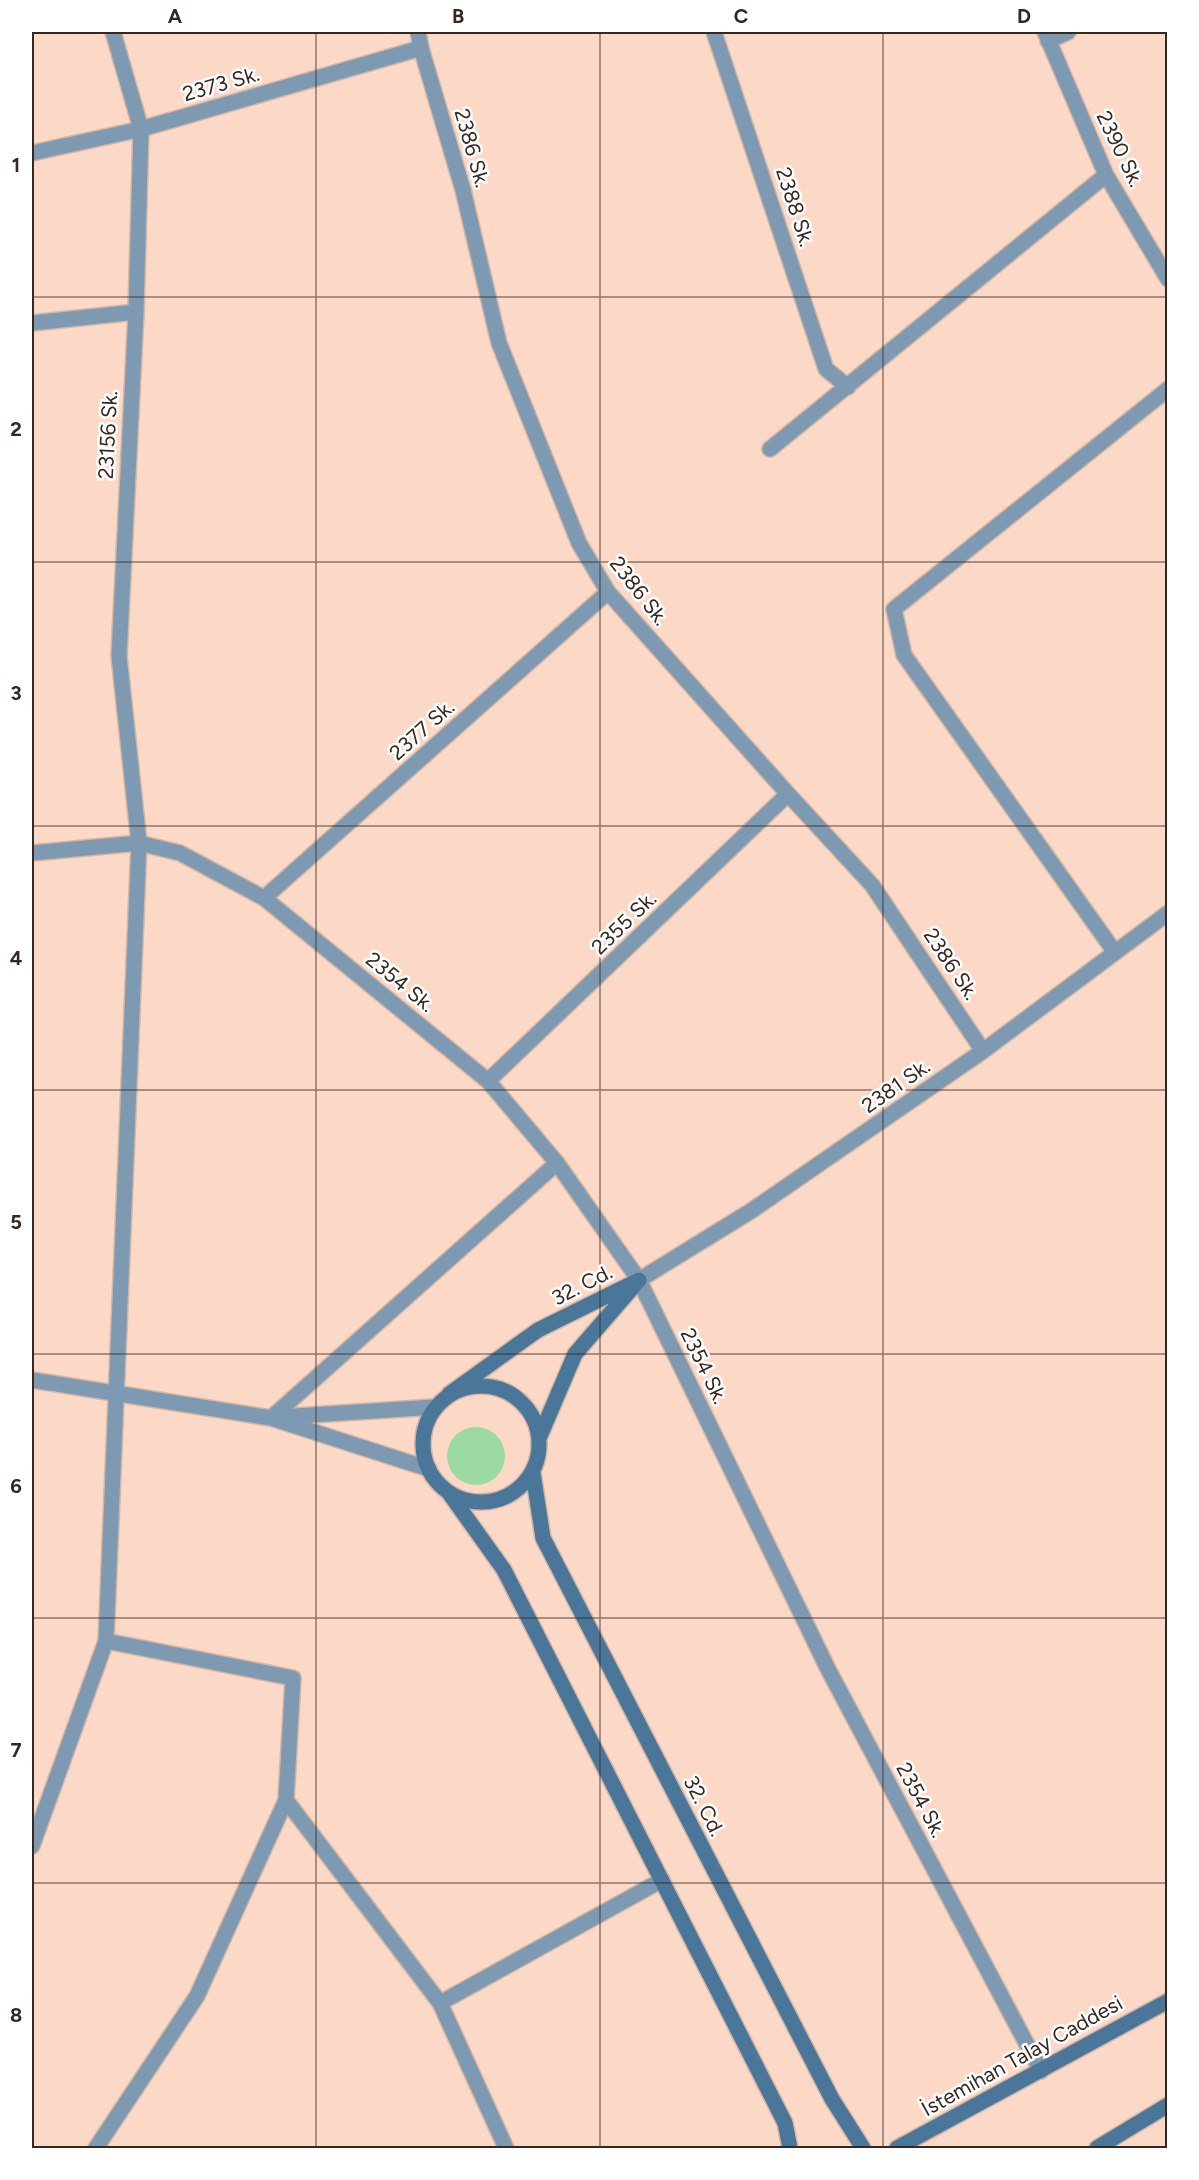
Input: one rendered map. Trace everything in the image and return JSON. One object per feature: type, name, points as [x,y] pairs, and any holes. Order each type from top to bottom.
[{"type":"street","name":"23156 Sk.","points":[[32,1846],[106,1641],[139,843],[119,656],[141,129],[113,32]]},
{"type":"street","name":"2386 Sk.","points":[[418,32],[463,190],[499,343],[579,543],[608,592],[872,885],[983,1051]]},
{"type":"street","name":"2388 Sk.","points":[[714,32],[826,369],[848,387]]},
{"type":"street","points":[[1046,36],[1068,32]]},
{"type":"street","name":"2390 Sk.","points":[[1046,36],[1106,175],[1167,279]]},
{"type":"street","name":"2373 Sk.","points":[[32,153],[141,129],[421,48]]},
{"type":"street","points":[[771,449],[1106,175]]},
{"type":"street","points":[[32,323],[135,312]]},
{"type":"street","points":[[1114,951],[904,655],[894,609],[1167,389]]},
{"type":"street","name":"2377 Sk.","points":[[264,898],[608,592]]},
{"type":"street","name":"2355 Sk.","points":[[488,1082],[788,794]]},
{"type":"street","name":"2354 Sk.","points":[[32,853],[139,843],[180,853],[264,898],[488,1082],[557,1163],[639,1280],[828,1669],[1041,2071]]},
{"type":"street","name":"2381 Sk.","points":[[639,1280],[751,1211],[983,1051],[1167,913]]},
{"type":"street","points":[[271,1418],[557,1163]]},
{"type":"street","name":"32. Cd.","points":[[449,1394],[538,1330],[639,1280]]},
{"type":"street","name":"32. Cd.","points":[[540,1436],[575,1354],[639,1280]]},
{"type":"street","points":[[32,1380],[271,1418],[429,1469]]},
{"type":"street","points":[[449,1493],[466,1501],[486,1503],[504,1498],[520,1488],[532,1473],[539,1455],[540,1436],[534,1417],[522,1402],[506,1391],[487,1385],[467,1387],[449,1394],[435,1407],[425,1424],[422,1444],[425,1463],[435,1480],[449,1493],[504,1570],[785,2123],[790,2148]]},
{"type":"street","points":[[271,1418],[435,1407]]},
{"type":"street","name":"32. Cd.","points":[[532,1473],[543,1538],[832,2099],[863,2148]]},
{"type":"street","points":[[96,2148],[197,1996],[286,1800],[293,1678],[106,1641]]},
{"type":"street","points":[[286,1800],[440,2003],[506,2148]]},
{"type":"street","points":[[440,2003],[662,1880]]},
{"type":"street","name":"İstemihan Talay Caddesi","points":[[897,2148],[1167,2001]]},
{"type":"street","points":[[1097,2148],[1167,2105]]},
{"type":"green space","points":[[476,1427],[492,1432],[500,1440],[505,1456],[500,1472],[492,1480],[476,1485],[460,1480],[452,1472],[447,1456],[452,1440],[460,1432]]}]
